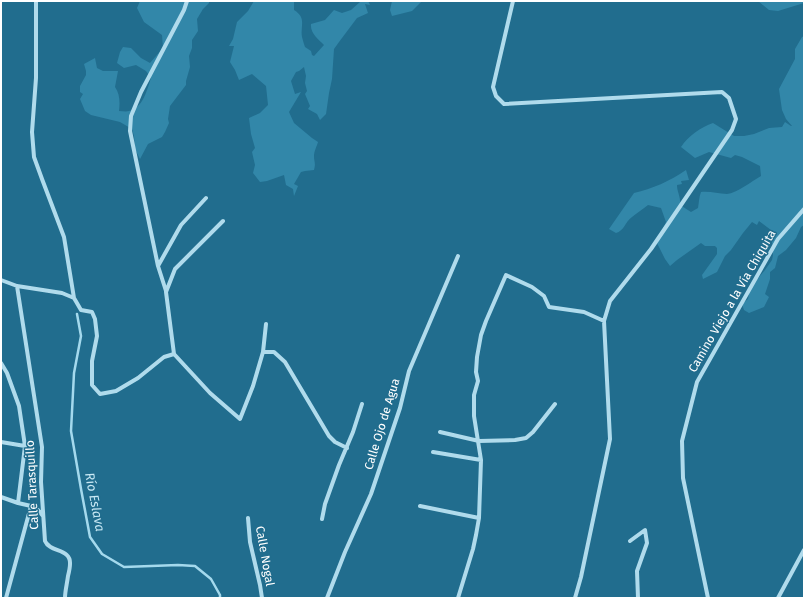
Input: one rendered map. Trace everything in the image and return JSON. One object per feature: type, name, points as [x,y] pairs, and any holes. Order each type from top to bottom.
[{"type":"street","points":[[36,1],[36,78],[32,132],[34,157],[64,237],[74,298],[81,310],[92,312],[95,319],[97,336],[92,361],[92,385],[100,394],[116,391],[138,378],[164,357],[174,354]]},
{"type":"street","points":[[187,1],[184,10],[141,92],[131,116],[130,131],[158,266],[166,292],[174,354],[210,393],[240,419],[253,386],[263,352],[266,324]]},
{"type":"street","points":[[513,1],[493,87],[496,96],[504,104],[722,92],[729,98],[736,119],[732,130],[651,249],[610,301],[604,321],[610,439],[581,578],[575,598]]},
{"type":"street","points":[[158,266],[181,225],[206,198]]},
{"type":"street","name":"Camino Viejo a la Vía Chiquita","points":[[708,598],[683,478],[682,442],[696,382],[778,239],[804,209]]},
{"type":"street","points":[[166,292],[175,269],[223,220]]},
{"type":"street","name":"Calle Ojo de Agua","points":[[327,598],[370,494],[400,408],[409,371],[458,256]]},
{"type":"street","points":[[458,598],[473,549],[479,518],[481,460],[474,416],[474,395],[478,381],[476,372],[477,357],[481,335],[506,275],[532,287],[544,296],[549,307],[584,312],[604,321]]},
{"type":"street","points":[[1,280],[17,286],[62,293],[74,298]]},
{"type":"street","name":"Calle Tarasquillo","points":[[17,286],[42,447],[41,482],[46,544],[65,553],[69,557],[71,563],[65,598]]},
{"type":"street","points":[[263,352],[274,352],[285,362],[329,436],[335,442],[347,448]]},
{"type":"street","points":[[1,363],[7,373],[19,406],[25,446],[18,503]]},
{"type":"street","points":[[322,519],[339,465],[347,448],[362,404]]},
{"type":"street","points":[[440,432],[478,441],[516,440],[526,438],[533,432],[555,404]]},
{"type":"street","points":[[1,442],[25,446]]},
{"type":"street","points":[[433,452],[481,460]]},
{"type":"street","points":[[1,497],[31,506],[38,510],[43,516]]},
{"type":"street","points":[[6,598],[31,506]]},
{"type":"street","points":[[420,506],[479,518]]},
{"type":"street","name":"Calle Nogal","points":[[248,518],[250,542],[262,598]]},
{"type":"street","points":[[630,541],[645,530],[647,543],[637,571],[638,598]]},
{"type":"street","points":[[778,598],[804,550]]},
{"type":"shaded area","points":[[140,1],[209,1],[209,3],[197,19],[198,31],[192,40],[192,48],[189,56],[190,67],[186,85],[170,106],[168,119],[169,123],[162,137],[148,144],[140,159],[135,149],[132,129],[120,122],[91,115],[85,111],[80,99],[83,94],[80,92],[80,86],[86,75],[84,64],[95,58],[97,68],[103,71],[118,71],[115,87],[118,93],[120,105],[119,111],[134,109],[144,98],[151,78],[146,71],[136,65],[124,68],[117,63],[123,47],[131,48],[141,58],[150,63],[163,48],[162,35],[144,22],[137,8]]},
{"type":"shaded area","points":[[254,1],[294,1],[294,10],[302,19],[302,37],[305,47],[311,51],[312,55],[314,56],[324,45],[313,33],[311,24],[325,20],[334,10],[342,13],[351,10],[360,2],[368,1],[370,5],[365,4],[368,13],[357,18],[334,49],[332,79],[326,114],[320,120],[317,114],[308,109],[310,106],[305,94],[307,91],[304,67],[296,72],[291,81],[295,94],[301,92],[289,112],[294,123],[318,142],[314,154],[314,170],[301,172],[294,184],[298,186],[294,196],[293,189],[286,185],[284,175],[260,182],[253,173],[255,165],[252,152],[255,148],[249,118],[260,113],[268,105],[266,86],[252,74],[239,80],[230,62],[234,46],[229,46],[233,39],[237,22],[248,11]]},
{"type":"shaded area","points":[[392,1],[422,1],[412,11],[392,16],[390,10]]},
{"type":"shaded area","points":[[758,1],[804,1],[804,3],[778,11],[769,10]]},
{"type":"shaded area","points":[[804,36],[804,225],[801,227],[796,238],[786,250],[778,256],[775,268],[770,272],[770,279],[765,294],[769,297],[764,307],[749,313],[744,310],[742,304],[748,299],[750,289],[772,260],[773,255],[771,230],[759,221],[757,225],[752,222],[725,256],[717,272],[703,279],[702,275],[717,254],[717,248],[715,246],[705,246],[701,243],[670,266],[657,243],[666,222],[661,208],[648,205],[630,219],[619,232],[616,233],[609,229],[634,193],[661,184],[686,170],[689,180],[681,181],[682,184],[677,185],[677,188],[680,205],[691,212],[698,208],[701,192],[724,194],[731,193],[761,176],[760,166],[742,157],[735,155],[731,158],[709,152],[695,158],[681,147],[695,132],[713,123],[734,136],[744,136],[769,128],[782,127],[785,122],[792,126],[786,119],[782,110],[779,89],[795,59],[795,49]]},
{"type":"waterway","name":"Río Eslava","points":[[77,314],[81,336],[74,373],[71,431],[90,537],[102,554],[124,567],[178,565],[195,566],[211,579],[220,595],[220,598]]}]
